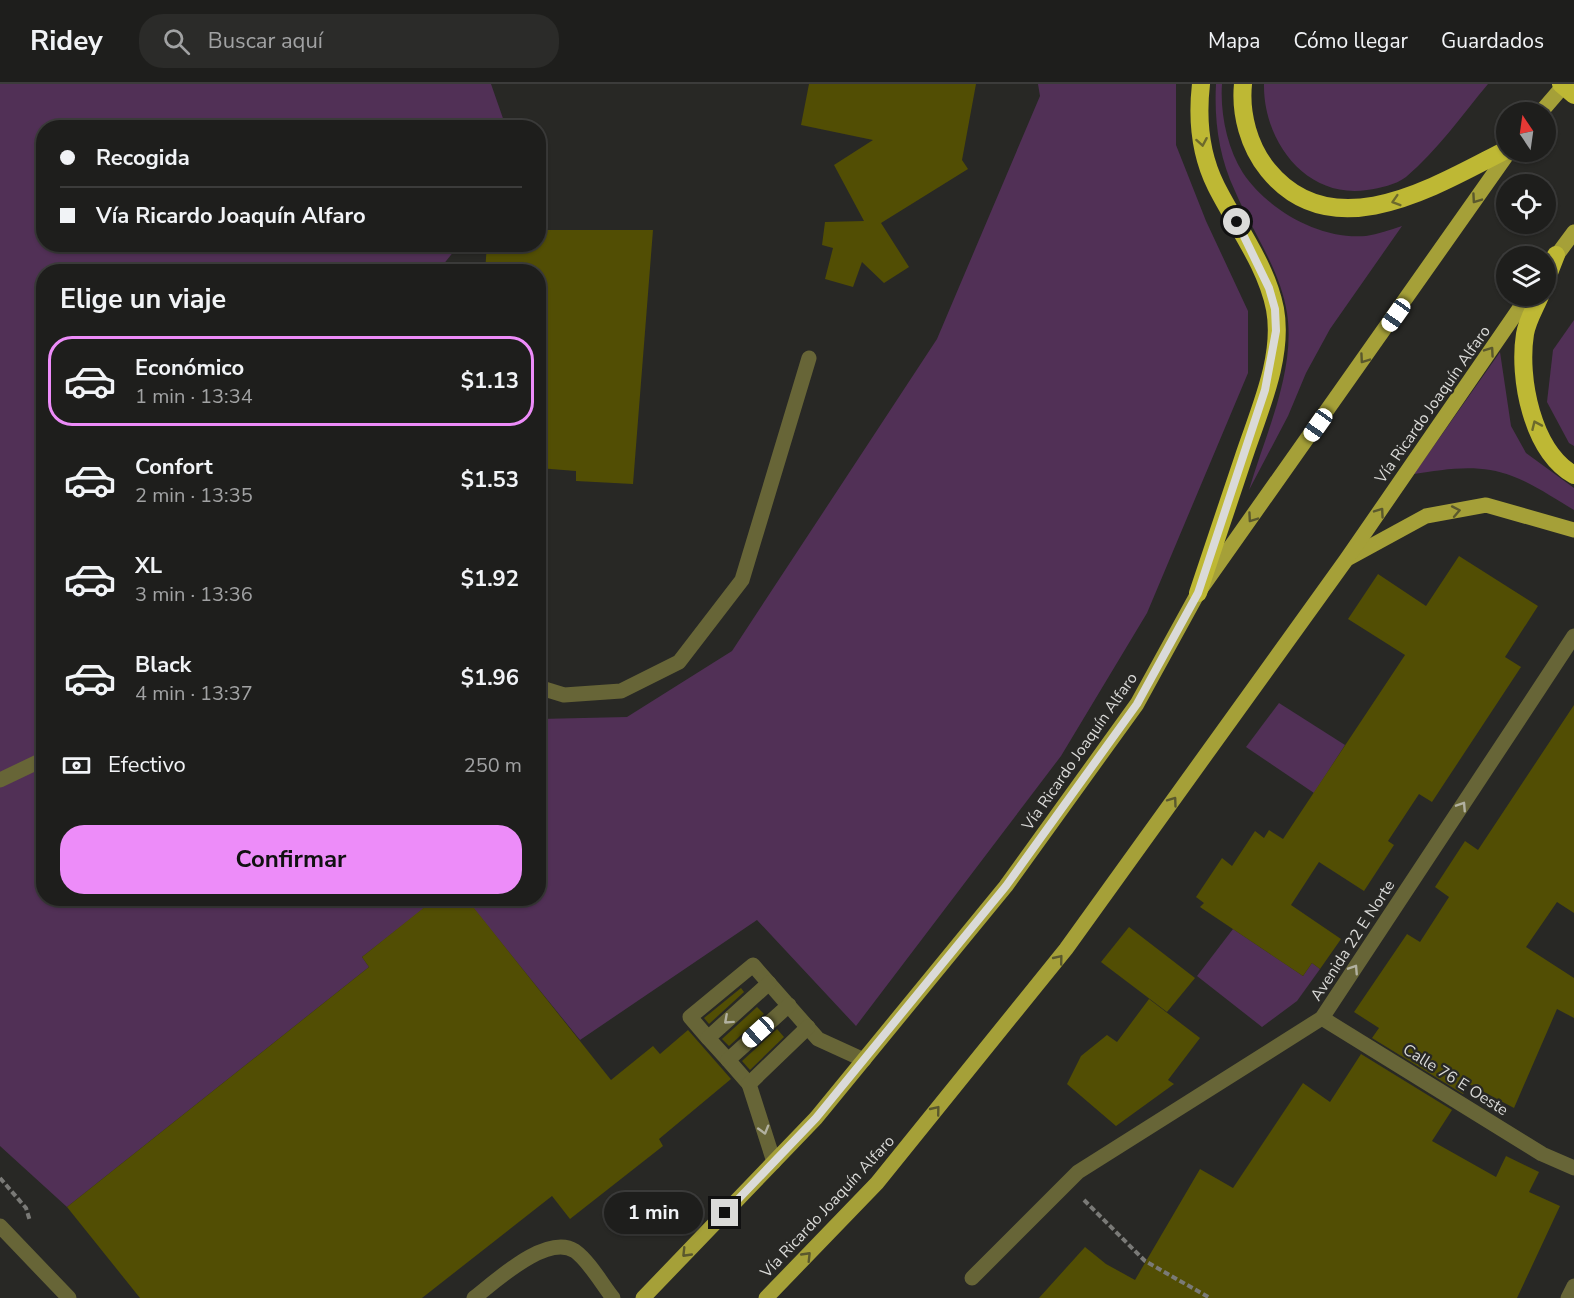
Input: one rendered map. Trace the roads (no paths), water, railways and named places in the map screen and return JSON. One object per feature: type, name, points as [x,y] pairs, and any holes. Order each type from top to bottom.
[{"type":"highway","points":[[1198,593],[1265,390],[1276,331],[1275,309],[1269,288],[1248,241],[1215,184],[1208,166],[1199,121],[1201,84]]},
{"type":"highway","points":[[1243,84],[1244,113],[1249,133],[1265,166],[1275,179],[1305,198],[1339,208],[1381,205],[1405,198],[1496,156]]},
{"type":"highway","points":[[1563,84],[1574,95]]},
{"type":"highway","points":[[1536,306],[1525,332],[1523,386],[1535,424],[1546,445],[1572,474]]},
{"type":"main road","points":[[1549,102],[1563,84]]},
{"type":"main road","name":"Vía Ricardo Joaquín Alfaro","points":[[643,1298],[816,1118],[1006,886],[1137,704],[1198,593],[1500,162]]},
{"type":"main road","points":[[1556,255],[1574,232]]},
{"type":"main road","name":"Vía Ricardo Joaquín Alfaro","points":[[766,1298],[877,1183],[1066,949],[1346,560],[1521,306]]},
{"type":"main road","points":[[1346,560],[1426,516],[1486,505],[1574,530]]},
{"type":"street","points":[[546,689],[564,695],[621,691],[679,662],[742,580],[809,358]]},
{"type":"street","name":"Avenida 22 E Norte","points":[[972,1278],[1078,1172],[1322,1018],[1574,636]]},
{"type":"street","points":[[0,780],[36,763]]},
{"type":"street","points":[[774,1162],[749,1084],[690,1017],[753,965],[818,1039],[864,1060]]},
{"type":"street","points":[[708,1038],[769,983]]},
{"type":"street","points":[[728,1059],[789,1005]]},
{"type":"street","name":"Calle 76 E Oeste","points":[[1322,1018],[1542,1154],[1574,1168]]},
{"type":"street","points":[[749,1084],[808,1027]]},
{"type":"street","points":[[0,1226],[69,1298]]},
{"type":"street","points":[[474,1298],[542,1250],[562,1245],[576,1252],[613,1298]]},
{"type":"street","points":[[1568,1298],[1574,1286]]}]
